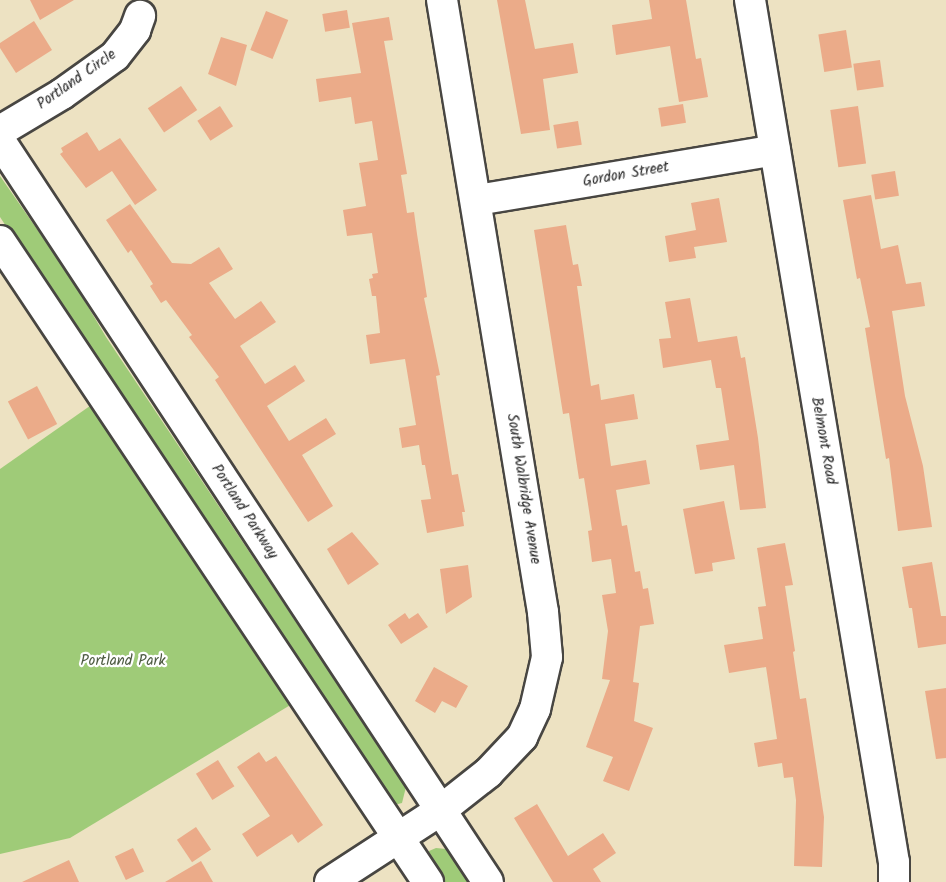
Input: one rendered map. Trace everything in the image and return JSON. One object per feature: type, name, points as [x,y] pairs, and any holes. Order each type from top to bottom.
[{"type":"street","name":"South Walbridge Avenue","points":[[330,882],[399,839],[488,773],[522,737],[535,709],[547,657],[543,612],[477,200],[442,0]]},
{"type":"street","name":"Belmont Road","points":[[750,0],[894,862],[894,882]]},
{"type":"street","name":"Portland Circle","points":[[0,131],[62,94],[115,56],[135,30],[140,16]]},
{"type":"street","name":"Portland Parkway","points":[[0,141],[488,882]]},
{"type":"street","name":"Gordon Street","points":[[477,200],[775,150]]},
{"type":"street","points":[[0,241],[428,882]]},
{"type":"green space","points":[[0,176],[71,278],[106,337],[406,787],[402,803],[394,805],[97,366],[0,217]]},
{"type":"green space","name":"Portland Park","points":[[97,401],[297,701],[70,838],[0,854],[0,469]]},
{"type":"green space","points":[[436,848],[446,849],[468,882],[437,882],[426,859],[429,851]]},
{"type":"building","points":[[30,0],[74,0],[40,20]]},
{"type":"building","points":[[497,0],[525,0],[535,49],[573,43],[578,73],[543,79],[550,130],[521,134]]},
{"type":"building","points":[[649,0],[686,0],[696,59],[701,58],[708,97],[679,102],[670,46],[616,55],[612,25],[652,19]]},
{"type":"building","points":[[347,10],[350,28],[325,32],[322,14]]},
{"type":"building","points":[[266,11],[288,20],[273,59],[250,50]]},
{"type":"building","points":[[389,17],[393,40],[384,41],[407,174],[401,175],[407,213],[414,212],[427,297],[424,298],[440,375],[436,376],[452,475],[458,474],[465,512],[462,512],[464,526],[427,533],[421,500],[431,499],[425,465],[422,465],[419,445],[402,448],[399,428],[416,425],[405,359],[370,364],[366,335],[380,333],[376,296],[372,296],[369,279],[373,278],[372,274],[378,273],[372,233],[347,236],[343,210],[366,206],[359,163],[378,160],[372,121],[355,124],[351,97],[319,102],[316,79],[361,73],[352,23]]},
{"type":"building","points":[[34,21],[52,50],[16,73],[0,48],[0,43]]},
{"type":"building","points":[[846,30],[852,68],[824,72],[818,34]]},
{"type":"building","points":[[221,37],[247,45],[236,86],[208,74]]},
{"type":"building","points":[[880,60],[884,87],[857,90],[853,64]]},
{"type":"building","points":[[181,86],[197,110],[164,132],[148,108]]},
{"type":"building","points":[[683,104],[686,123],[661,127],[658,108]]},
{"type":"building","points":[[220,106],[233,126],[210,141],[197,121]]},
{"type":"building","points":[[858,106],[866,163],[838,167],[830,110]]},
{"type":"building","points":[[578,121],[582,145],[557,149],[553,125]]},
{"type":"building","points":[[87,132],[99,151],[120,138],[157,190],[135,205],[112,171],[86,188],[60,154],[63,152],[61,148]]},
{"type":"building","points":[[895,171],[899,196],[875,199],[871,175]]},
{"type":"building","points":[[871,195],[881,249],[898,245],[906,284],[921,282],[925,306],[892,311],[905,396],[923,466],[932,527],[898,531],[889,458],[886,459],[865,328],[870,327],[860,278],[857,279],[843,200]]},
{"type":"building","points":[[719,198],[727,242],[694,247],[696,258],[669,262],[665,236],[696,230],[691,203]]},
{"type":"building","points":[[130,204],[172,263],[191,264],[219,247],[233,269],[209,283],[235,319],[261,301],[276,322],[240,346],[265,384],[295,365],[305,381],[267,406],[289,441],[326,418],[336,434],[302,455],[333,506],[308,522],[215,380],[219,377],[189,337],[192,335],[166,300],[161,303],[150,286],[153,284],[131,250],[128,253],[106,220]]},
{"type":"building","points":[[566,225],[573,265],[578,264],[582,286],[577,286],[591,386],[599,384],[601,400],[634,394],[638,419],[605,424],[611,466],[646,460],[650,484],[616,490],[622,526],[627,525],[635,572],[640,571],[643,589],[648,588],[654,624],[640,626],[633,682],[639,683],[634,721],[653,728],[629,791],[603,781],[613,757],[586,747],[610,680],[602,679],[608,631],[602,595],[616,593],[611,559],[592,562],[588,531],[592,530],[584,478],[579,479],[569,413],[563,414],[534,230]]},
{"type":"building","points":[[690,298],[698,342],[737,336],[741,358],[745,357],[766,508],[740,510],[734,465],[700,470],[696,445],[729,440],[721,388],[716,388],[711,360],[663,368],[659,339],[671,338],[665,302]]},
{"type":"building","points":[[37,386],[57,424],[28,439],[8,401]]},
{"type":"building","points":[[724,501],[735,559],[712,563],[713,571],[695,574],[683,509]]},
{"type":"building","points":[[352,532],[379,564],[348,585],[327,549]]},
{"type":"building","points":[[785,543],[793,585],[785,586],[795,651],[793,652],[800,699],[806,698],[824,817],[822,867],[794,866],[796,800],[793,777],[784,778],[782,763],[758,767],[754,743],[777,739],[766,667],[729,673],[724,645],[763,639],[758,607],[766,606],[757,548]]},
{"type":"building","points":[[932,562],[941,616],[946,616],[946,644],[918,648],[912,608],[909,608],[902,567]]},
{"type":"building","points":[[468,565],[472,597],[446,614],[440,569]]},
{"type":"building","points":[[405,613],[409,619],[418,613],[428,627],[401,644],[388,625]]},
{"type":"building","points":[[434,667],[468,686],[456,708],[442,701],[435,713],[415,701]]},
{"type":"building","points":[[946,688],[946,758],[936,759],[925,691]]},
{"type":"building","points":[[259,752],[266,762],[276,756],[323,825],[298,843],[292,834],[257,857],[242,834],[270,816],[237,767]]},
{"type":"building","points":[[218,760],[234,786],[212,800],[196,774]]},
{"type":"building","points":[[537,804],[568,856],[603,833],[616,853],[593,869],[601,882],[553,882],[514,818]]},
{"type":"building","points":[[196,827],[211,849],[192,862],[177,840]]},
{"type":"building","points":[[133,848],[144,872],[126,880],[115,856]]},
{"type":"building","points":[[69,860],[79,882],[22,882]]},
{"type":"building","points":[[201,861],[213,882],[165,882]]}]
